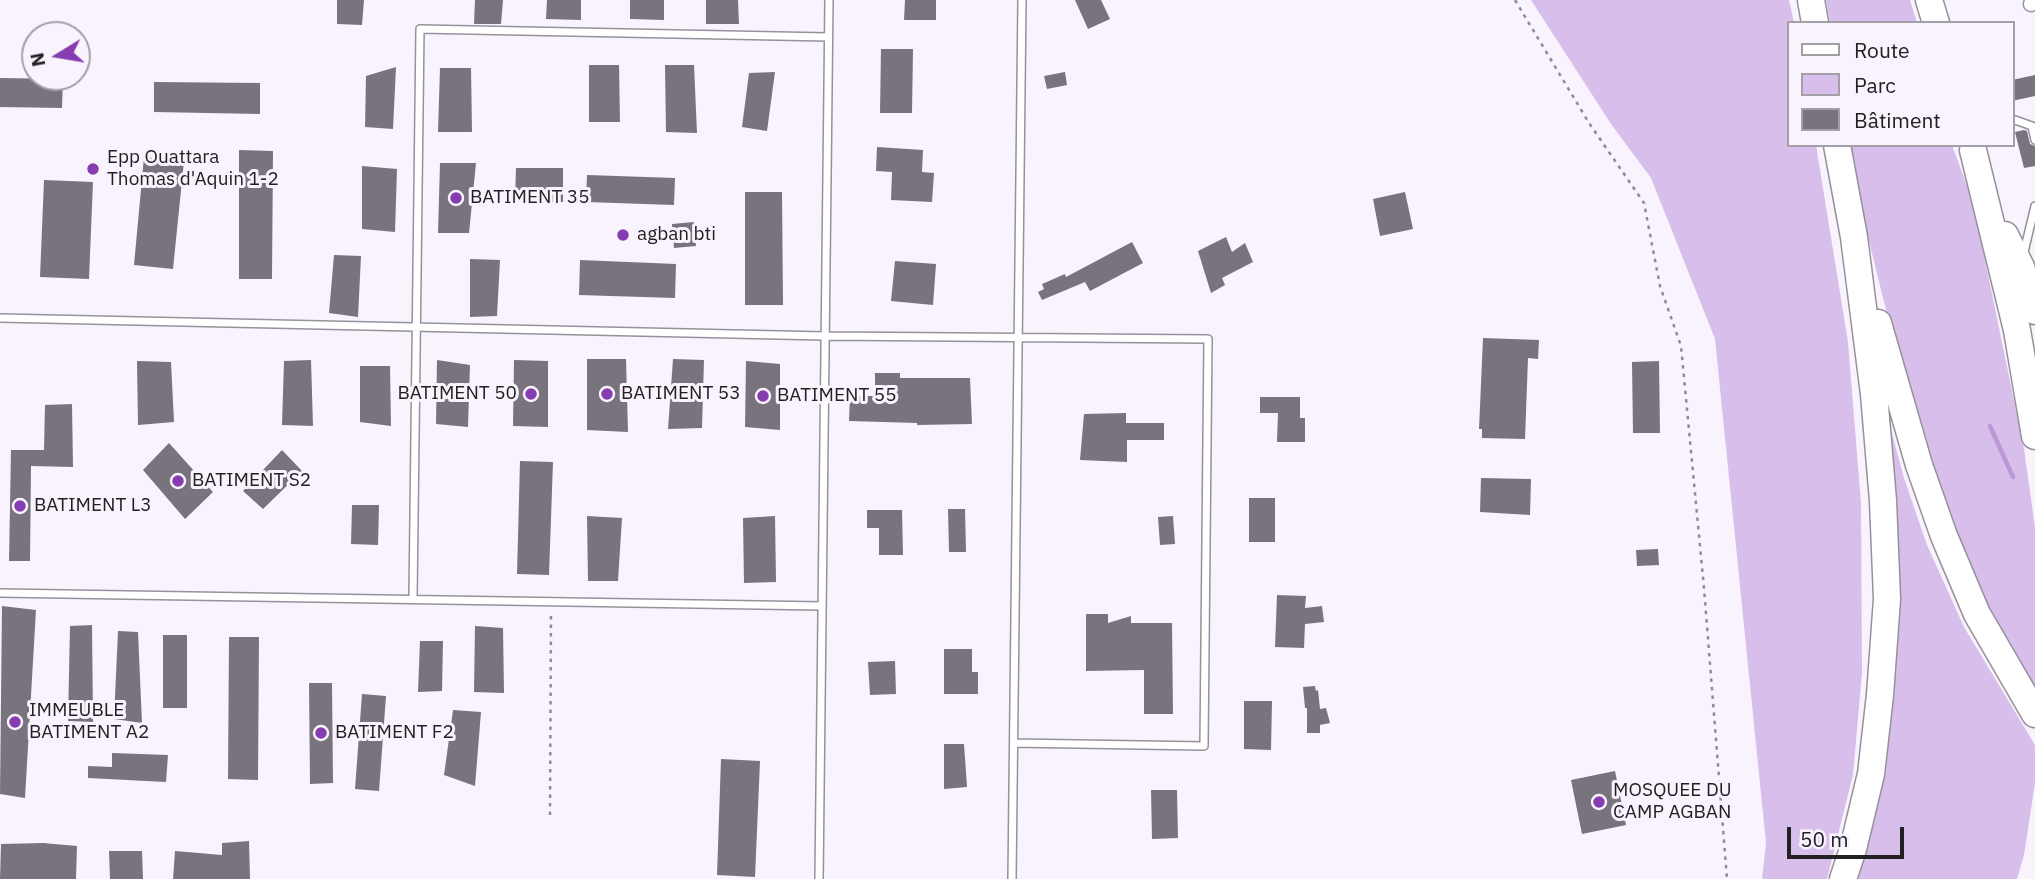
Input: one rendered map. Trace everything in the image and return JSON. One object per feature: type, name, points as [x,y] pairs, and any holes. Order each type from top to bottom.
[{"type":"highway","points":[[1811,0],[1815,21]]},
{"type":"highway","points":[[1929,0],[1935,21]]},
{"type":"highway","points":[[1837,147],[1854,237],[1874,394],[1887,599],[1871,774],[1843,879]]},
{"type":"highway","points":[[1972,147],[1992,208],[2021,267],[2035,311]]},
{"type":"highway","points":[[1972,147],[2017,330],[2035,436]]},
{"type":"highway","points":[[1854,237],[1919,465],[1944,536],[1977,614],[2035,714]]},
{"type":"lane","points":[[819,879],[829,0]]},
{"type":"lane","points":[[1013,879],[1022,0]]},
{"type":"lane","points":[[413,598],[420,29],[828,37]]},
{"type":"lane","points":[[2014,120],[2032,126],[2035,139]]},
{"type":"lane","points":[[2021,267],[2035,206]]},
{"type":"lane","points":[[0,318],[416,328],[1208,339],[1204,746],[1014,743]]},
{"type":"lane","points":[[0,593],[822,606]]},
{"type":"path","points":[[1515,0],[1589,123],[1644,204],[1660,286],[1681,346],[1704,588],[1727,879]]},
{"type":"path","points":[[550,815],[551,600]]},
{"type":"green space","points":[[1531,0],[1789,0],[1794,21],[1786,21],[1786,147],[1816,147],[1848,342],[1861,503],[1862,673],[1853,775],[1827,879],[1762,879],[1766,843],[1715,339],[1651,178],[1611,124]]},
{"type":"green space","points":[[1826,0],[1910,0],[1916,21],[1830,21]]},
{"type":"green space","points":[[1851,147],[1953,147],[1973,202],[2024,449],[2035,527],[2035,697],[1985,613],[1909,403],[1865,225]]},
{"type":"green space","points":[[1884,404],[1904,478],[1927,545],[1964,627],[2035,745],[2035,783],[2024,855],[2017,879],[1856,879],[1863,857]]},
{"type":"building","points":[[337,0],[364,0],[362,25],[337,24]]},
{"type":"building","points":[[475,0],[503,0],[501,24],[474,24]]},
{"type":"building","points":[[547,0],[581,0],[581,20],[546,19]]},
{"type":"building","points":[[630,0],[664,0],[664,20],[630,19]]},
{"type":"building","points":[[706,0],[738,0],[739,24],[706,24]]},
{"type":"building","points":[[905,0],[936,0],[936,20],[904,20]]},
{"type":"building","points":[[1075,0],[1101,0],[1110,19],[1088,29]]},
{"type":"building","points":[[881,49],[913,49],[912,113],[880,113]]},
{"type":"building","points":[[589,65],[619,65],[620,122],[589,122]]},
{"type":"building","points":[[665,65],[694,65],[697,133],[666,132]]},
{"type":"building","points":[[396,67],[393,129],[365,127],[366,76]]},
{"type":"building","points":[[440,68],[471,68],[472,132],[438,132]]},
{"type":"building","points":[[775,72],[767,131],[742,127],[749,73]]},
{"type":"building","points":[[1065,72],[1067,85],[1047,89],[1044,76]]},
{"type":"building","points":[[2035,75],[2035,96],[2014,101],[2014,80]]},
{"type":"building","points":[[0,78],[21,78],[21,91],[63,91],[62,108],[0,107]]},
{"type":"building","points":[[154,82],[260,83],[260,114],[154,112]]},
{"type":"building","points":[[2027,131],[2030,144],[2035,146],[2035,166],[2024,168],[2015,132]]},
{"type":"building","points":[[877,147],[923,150],[922,172],[934,173],[932,202],[891,200],[892,172],[876,171]]},
{"type":"building","points":[[239,150],[273,151],[272,279],[239,279]]},
{"type":"building","points":[[144,157],[184,161],[173,269],[134,265]]},
{"type":"building","name":"BATIMENT 35","points":[[440,163],[476,163],[469,233],[438,233]]},
{"type":"building","points":[[362,166],[397,169],[395,232],[362,229]]},
{"type":"building","points":[[516,168],[563,168],[563,202],[515,201]]},
{"type":"building","points":[[587,175],[675,178],[674,205],[586,202]]},
{"type":"building","points":[[44,180],[93,182],[89,279],[40,277]]},
{"type":"building","points":[[745,192],[782,192],[783,305],[745,305]]},
{"type":"building","points":[[1405,192],[1413,229],[1380,236],[1373,199]]},
{"type":"building","points":[[694,222],[696,246],[674,248],[672,224]]},
{"type":"building","points":[[1226,237],[1232,252],[1245,243],[1253,262],[1222,278],[1225,285],[1211,293],[1198,251]]},
{"type":"building","points":[[1132,242],[1143,263],[1090,291],[1085,282],[1042,300],[1038,292],[1044,289],[1042,284],[1065,274],[1066,277]]},
{"type":"building","points":[[334,255],[361,256],[358,317],[329,313]]},
{"type":"building","points":[[470,259],[500,260],[497,316],[470,317]]},
{"type":"building","points":[[580,260],[676,264],[675,298],[579,295]]},
{"type":"building","points":[[895,261],[936,264],[933,305],[891,301]]},
{"type":"building","points":[[1483,338],[1539,340],[1538,359],[1528,358],[1525,439],[1482,438],[1482,429],[1479,429]]},
{"type":"building","name":"BATIMENT 53","points":[[587,359],[626,359],[628,432],[587,430]]},
{"type":"building","points":[[673,359],[704,360],[702,428],[668,429]]},
{"type":"building","points":[[311,360],[313,426],[282,425],[284,361]]},
{"type":"building","points":[[437,360],[470,365],[468,427],[436,424]]},
{"type":"building","name":"BATIMENT 50","points":[[514,360],[548,361],[548,427],[513,426]]},
{"type":"building","points":[[137,361],[171,362],[174,422],[138,425]]},
{"type":"building","name":"BATIMENT 55","points":[[746,361],[780,364],[780,430],[745,427]]},
{"type":"building","points":[[1659,361],[1660,433],[1633,433],[1632,362]]},
{"type":"building","points":[[360,366],[390,366],[391,426],[360,422]]},
{"type":"building","points":[[875,373],[900,373],[900,378],[970,378],[972,424],[917,425],[849,421],[850,396],[875,396]]},
{"type":"building","points":[[1260,397],[1300,397],[1300,418],[1305,418],[1305,442],[1277,442],[1278,413],[1260,413]]},
{"type":"building","points":[[72,404],[73,467],[31,466],[30,561],[9,561],[11,450],[44,450],[45,405]]},
{"type":"building","points":[[1126,413],[1126,423],[1164,423],[1164,440],[1127,440],[1127,462],[1080,460],[1084,414]]},
{"type":"building","name":"BATIMENT S2","points":[[169,443],[213,492],[185,519],[143,470]]},
{"type":"building","points":[[282,450],[302,471],[263,509],[243,491]]},
{"type":"building","points":[[520,461],[553,462],[549,575],[517,574]]},
{"type":"building","points":[[1481,478],[1531,479],[1530,515],[1480,512]]},
{"type":"building","points":[[1249,498],[1275,498],[1275,542],[1249,542]]},
{"type":"building","points":[[352,505],[379,505],[378,545],[351,544]]},
{"type":"building","points":[[948,509],[965,509],[966,552],[949,552]]},
{"type":"building","points":[[867,510],[902,510],[903,555],[879,555],[879,528],[867,528]]},
{"type":"building","points":[[587,516],[622,518],[618,581],[588,581]]},
{"type":"building","points":[[775,516],[776,582],[744,583],[743,518]]},
{"type":"building","points":[[1173,516],[1175,544],[1160,545],[1158,517]]},
{"type":"building","points":[[1658,549],[1659,565],[1637,566],[1636,550]]},
{"type":"building","points":[[1277,595],[1306,596],[1305,608],[1322,606],[1324,622],[1305,624],[1304,648],[1275,647]]},
{"type":"building","name":"IMMEUBLE BATIMENT A2","points":[[2,606],[36,610],[25,798],[0,794]]},
{"type":"building","points":[[1086,614],[1108,614],[1108,623],[1131,616],[1131,623],[1172,623],[1173,714],[1144,714],[1144,670],[1086,671]]},
{"type":"building","points":[[92,625],[93,722],[68,721],[70,626]]},
{"type":"building","points":[[475,626],[503,628],[504,693],[474,692]]},
{"type":"building","points":[[118,631],[138,632],[142,723],[114,719]]},
{"type":"building","points":[[163,635],[187,635],[187,708],[163,708]]},
{"type":"building","points":[[229,637],[259,637],[258,780],[228,779]]},
{"type":"building","points":[[420,641],[443,641],[442,691],[418,692]]},
{"type":"building","points":[[944,649],[972,649],[972,672],[978,672],[978,694],[944,694]]},
{"type":"building","points":[[895,661],[896,694],[870,695],[868,662]]},
{"type":"building","name":"BATIMENT F2","points":[[309,683],[332,683],[333,783],[310,784]]},
{"type":"building","points":[[1315,686],[1320,709],[1326,708],[1330,723],[1320,725],[1320,733],[1307,733],[1307,708],[1303,687]]},
{"type":"building","points":[[362,694],[386,696],[379,791],[355,789]]},
{"type":"building","points":[[1244,701],[1272,701],[1271,750],[1244,749]]},
{"type":"building","points":[[453,710],[481,712],[475,786],[444,775]]},
{"type":"building","points":[[944,744],[964,744],[967,787],[944,789]]},
{"type":"building","points":[[112,753],[168,755],[166,782],[88,778],[88,766],[112,767]]},
{"type":"building","points":[[721,759],[760,761],[755,877],[717,875]]},
{"type":"building","points":[[1615,771],[1626,825],[1582,834],[1571,780]]},
{"type":"building","points":[[1151,790],[1177,790],[1178,838],[1152,839]]},
{"type":"building","points":[[249,841],[250,879],[173,879],[175,851],[222,855],[222,843]]},
{"type":"building","points":[[43,843],[77,846],[76,879],[0,879],[1,844]]},
{"type":"building","points":[[109,851],[142,851],[143,879],[110,879]]},
{"type":"waterway","points":[[1990,426],[2013,477]]},
{"type":"place","name":"Epp Ouattara Thomas d'Aquin 1-2","points":[[93,169]]},
{"type":"place","name":"BATIMENT 35","points":[[456,198]]},
{"type":"place","name":"agban bti","points":[[623,235]]},
{"type":"place","name":"BATIMENT 50","points":[[531,394]]},
{"type":"place","name":"BATIMENT 53","points":[[607,394]]},
{"type":"place","name":"BATIMENT 55","points":[[763,396]]},
{"type":"place","name":"BATIMENT S2","points":[[178,481]]},
{"type":"place","name":"BATIMENT L3","points":[[20,506]]},
{"type":"place","name":"IMMEUBLE BATIMENT A2","points":[[15,722]]},
{"type":"place","name":"BATIMENT F2","points":[[321,733]]},
{"type":"place","name":"MOSQUEE DU CAMP AGBAN","points":[[1599,802]]}]
